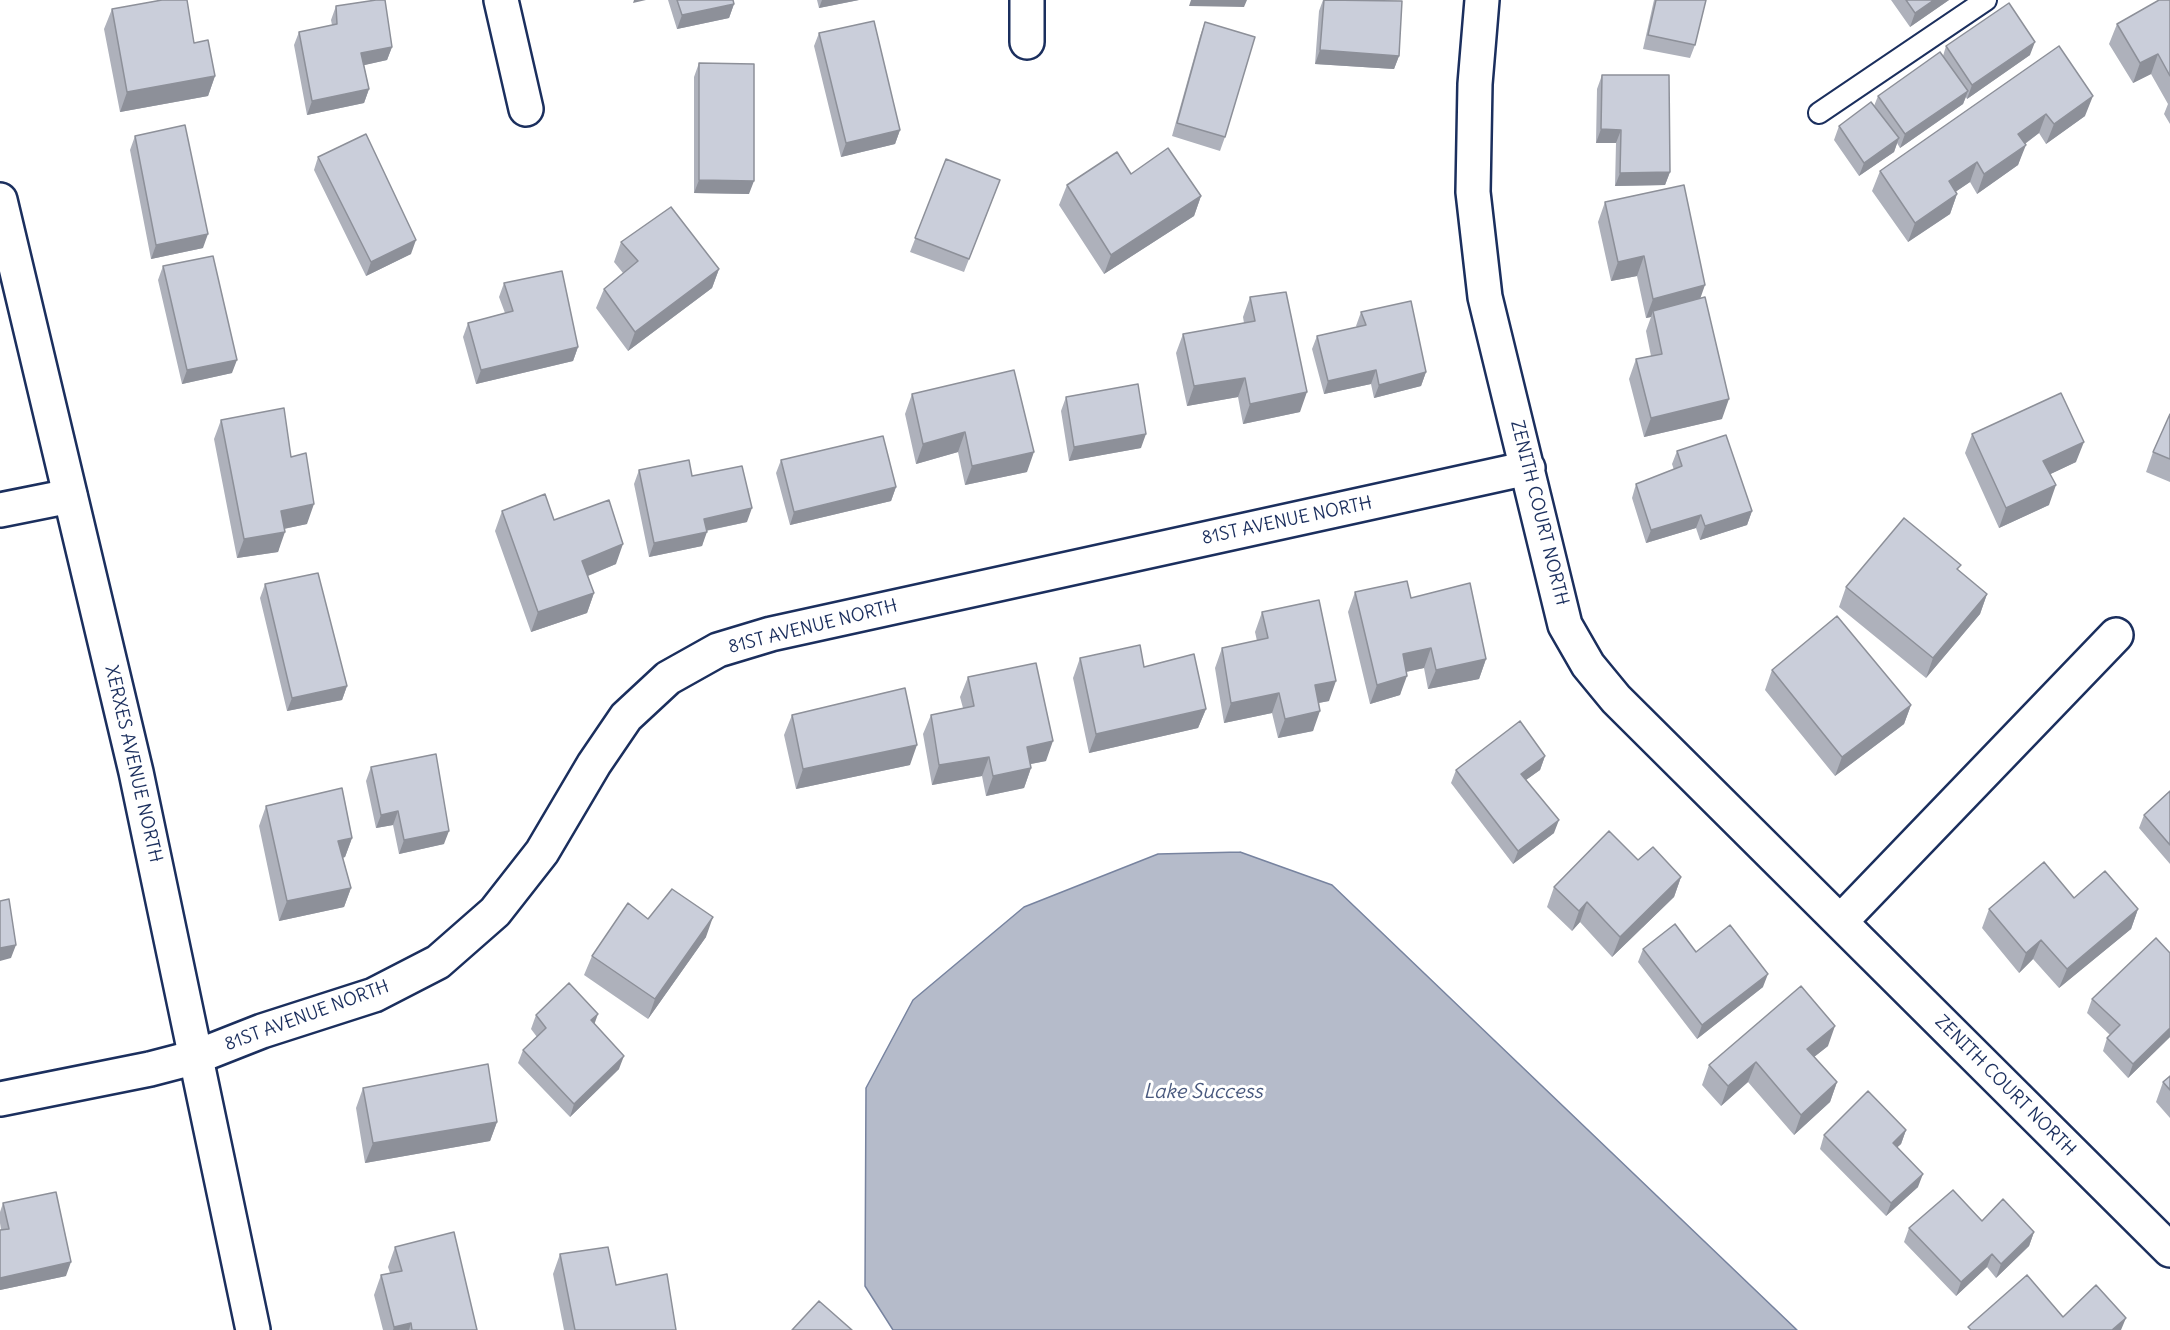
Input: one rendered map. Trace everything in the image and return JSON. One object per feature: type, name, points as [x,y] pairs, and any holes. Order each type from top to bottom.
[{"type":"street","points":[[501,0],[526,109]]},
{"type":"street","points":[[1027,0],[1027,42]]},
{"type":"street","name":"ZENITH COURT NORTH","points":[[1482,0],[1475,84],[1473,192],[1485,297],[1565,625],[1588,665],[1616,699],[2170,1250]]},
{"type":"street","name":"XERXES AVENUE NORTH","points":[[0,200],[136,772],[253,1330]]},
{"type":"street","name":"81ST AVENUE NORTH","points":[[0,1099],[150,1069],[196,1057],[262,1031],[374,995],[438,962],[495,912],[542,852],[594,764],[626,717],[668,678],[718,650],[771,634],[1528,468]]},
{"type":"street","points":[[0,510],[70,496]]},
{"type":"street","points":[[1841,921],[2116,635]]},
{"type":"lane","points":[[1819,113],[1986,0]]},
{"type":"water","name":"Lake Success","points":[[1240,852],[1332,885],[1797,1330],[893,1330],[865,1286],[866,1088],[913,1000],[1024,907],[1158,854]]},
{"type":"building","points":[[162,0],[187,0],[194,43],[208,40],[215,76],[127,92],[112,9]]},
{"type":"building","points":[[385,0],[392,47],[361,53],[369,89],[312,101],[299,32],[337,24],[336,6]]},
{"type":"building","points":[[677,0],[733,0],[734,4],[682,15]]},
{"type":"building","points":[[1324,0],[1402,1],[1399,56],[1320,50]]},
{"type":"building","points":[[1656,0],[1706,0],[1695,45],[1648,35]]},
{"type":"building","points":[[1906,0],[1934,0],[1915,13]]},
{"type":"building","points":[[2159,0],[2170,0],[2170,76],[2158,54],[2140,63],[2117,24]]},
{"type":"building","points":[[2009,3],[2035,42],[1972,85],[1946,46]]},
{"type":"building","points":[[874,21],[900,130],[846,143],[819,33]]},
{"type":"building","points":[[1205,22],[1255,37],[1225,137],[1177,123]]},
{"type":"building","points":[[2059,46],[2093,96],[2054,124],[2046,114],[2018,134],[2026,145],[1984,174],[1977,162],[1949,181],[1957,194],[1915,223],[1880,171]]},
{"type":"building","points":[[1940,52],[1968,91],[1905,134],[1878,96]]},
{"type":"building","points":[[699,63],[754,64],[754,181],[699,180]]},
{"type":"building","points":[[1602,75],[1669,75],[1670,172],[1620,173],[1621,130],[1601,129]]},
{"type":"building","points":[[1871,102],[1899,138],[1864,163],[1839,126]]},
{"type":"building","points":[[185,125],[208,234],[156,245],[135,136]]},
{"type":"building","points":[[366,134],[416,240],[371,262],[318,157]]},
{"type":"building","points":[[1168,148],[1201,196],[1111,255],[1067,185],[1117,152],[1131,174]]},
{"type":"building","points":[[946,159],[1000,180],[969,259],[915,238]]},
{"type":"building","points":[[1684,185],[1705,285],[1653,299],[1644,256],[1618,262],[1605,202]]},
{"type":"building","points":[[671,207],[719,269],[635,332],[604,289],[638,261],[621,242]]},
{"type":"building","points":[[213,256],[237,360],[187,370],[163,266]]},
{"type":"building","points":[[562,271],[578,347],[481,370],[468,323],[513,311],[504,283]]},
{"type":"building","points":[[1286,292],[1307,392],[1250,404],[1245,378],[1194,386],[1183,334],[1255,321],[1250,297]]},
{"type":"building","points":[[1705,297],[1729,399],[1651,418],[1636,359],[1662,354],[1653,311]]},
{"type":"building","points":[[1411,301],[1426,372],[1379,385],[1376,370],[1328,381],[1317,336],[1366,325],[1361,312]]},
{"type":"building","points":[[1014,370],[1034,452],[972,466],[965,432],[923,444],[912,394]]},
{"type":"building","points":[[1138,384],[1146,434],[1074,447],[1066,397]]},
{"type":"building","points":[[2061,393],[2084,442],[2043,461],[2056,485],[2006,508],[1972,434]]},
{"type":"building","points":[[284,408],[291,457],[306,453],[314,504],[281,511],[285,532],[244,539],[221,420]]},
{"type":"building","points":[[2170,414],[2170,459],[2153,452]]},
{"type":"building","points":[[1726,435],[1752,511],[1705,526],[1701,515],[1651,530],[1636,484],[1682,466],[1677,451]]},
{"type":"building","points":[[883,436],[896,487],[794,512],[781,460]]},
{"type":"building","points":[[689,460],[692,476],[742,466],[752,508],[704,519],[707,532],[654,543],[639,470]]},
{"type":"building","points":[[545,494],[554,520],[609,500],[623,544],[582,561],[594,593],[538,612],[502,511]]},
{"type":"building","points":[[1904,518],[1961,565],[1957,569],[1987,594],[1933,658],[1846,587]]},
{"type":"building","points":[[318,573],[347,686],[292,698],[265,584]]},
{"type":"building","points":[[1407,581],[1411,598],[1470,583],[1486,659],[1436,670],[1431,648],[1403,654],[1407,676],[1377,685],[1355,592]]},
{"type":"building","points":[[1319,600],[1336,681],[1315,685],[1320,711],[1285,719],[1279,693],[1231,703],[1222,648],[1268,638],[1262,612]]},
{"type":"building","points":[[1837,616],[1911,705],[1842,757],[1772,670]]},
{"type":"building","points":[[1140,645],[1144,667],[1194,654],[1206,709],[1096,734],[1080,658]]},
{"type":"building","points":[[1036,663],[1053,741],[1027,747],[1031,768],[993,776],[989,757],[939,765],[931,715],[974,706],[968,677]]},
{"type":"building","points":[[905,688],[917,745],[803,769],[792,715]]},
{"type":"building","points":[[1520,721],[1545,756],[1521,774],[1559,820],[1518,851],[1456,770]]},
{"type":"building","points":[[436,754],[449,831],[404,840],[398,811],[381,815],[371,767]]},
{"type":"building","points":[[342,788],[352,838],[338,841],[351,888],[287,901],[266,806]]},
{"type":"building","points":[[2170,791],[2170,845],[2144,815]]},
{"type":"building","points":[[1609,831],[1638,860],[1653,847],[1681,877],[1620,937],[1587,902],[1579,911],[1554,887]]},
{"type":"building","points":[[2044,862],[2074,898],[2105,871],[2138,909],[2067,969],[2041,940],[2026,953],[1989,909]]},
{"type":"building","points":[[672,889],[713,917],[655,999],[592,956],[628,903],[648,919]]},
{"type":"building","points":[[9,899],[16,945],[0,948],[0,901]]},
{"type":"building","points":[[1675,924],[1696,952],[1730,925],[1768,974],[1702,1025],[1643,949]]},
{"type":"building","points":[[2156,938],[2170,953],[2170,1028],[2133,1064],[2107,1038],[2120,1025],[2092,999]]},
{"type":"building","points":[[569,983],[598,1014],[591,1020],[624,1056],[574,1104],[523,1050],[546,1028],[536,1015]]},
{"type":"building","points":[[1801,986],[1835,1026],[1807,1049],[1837,1082],[1801,1115],[1756,1062],[1728,1086],[1709,1065]]},
{"type":"building","points":[[488,1064],[497,1122],[373,1143],[363,1088]]},
{"type":"building","points":[[2170,1076],[2170,1090],[2163,1082]]},
{"type":"building","points":[[1868,1091],[1906,1130],[1893,1143],[1923,1174],[1891,1203],[1824,1135]]},
{"type":"building","points":[[1953,1190],[1982,1221],[2003,1199],[2034,1232],[2001,1264],[1992,1254],[1961,1282],[1909,1228]]},
{"type":"building","points":[[56,1192],[71,1262],[0,1278],[0,1230],[9,1229],[3,1203]]},
{"type":"building","points":[[454,1232],[477,1330],[412,1330],[411,1323],[394,1327],[381,1275],[402,1271],[395,1247]]},
{"type":"building","points":[[608,1247],[616,1285],[667,1274],[676,1330],[575,1330],[560,1254]]},
{"type":"building","points":[[2027,1275],[2063,1317],[2096,1285],[2126,1318],[2112,1330],[1971,1330],[1968,1327]]},
{"type":"building","points":[[819,1301],[852,1330],[792,1330]]}]
